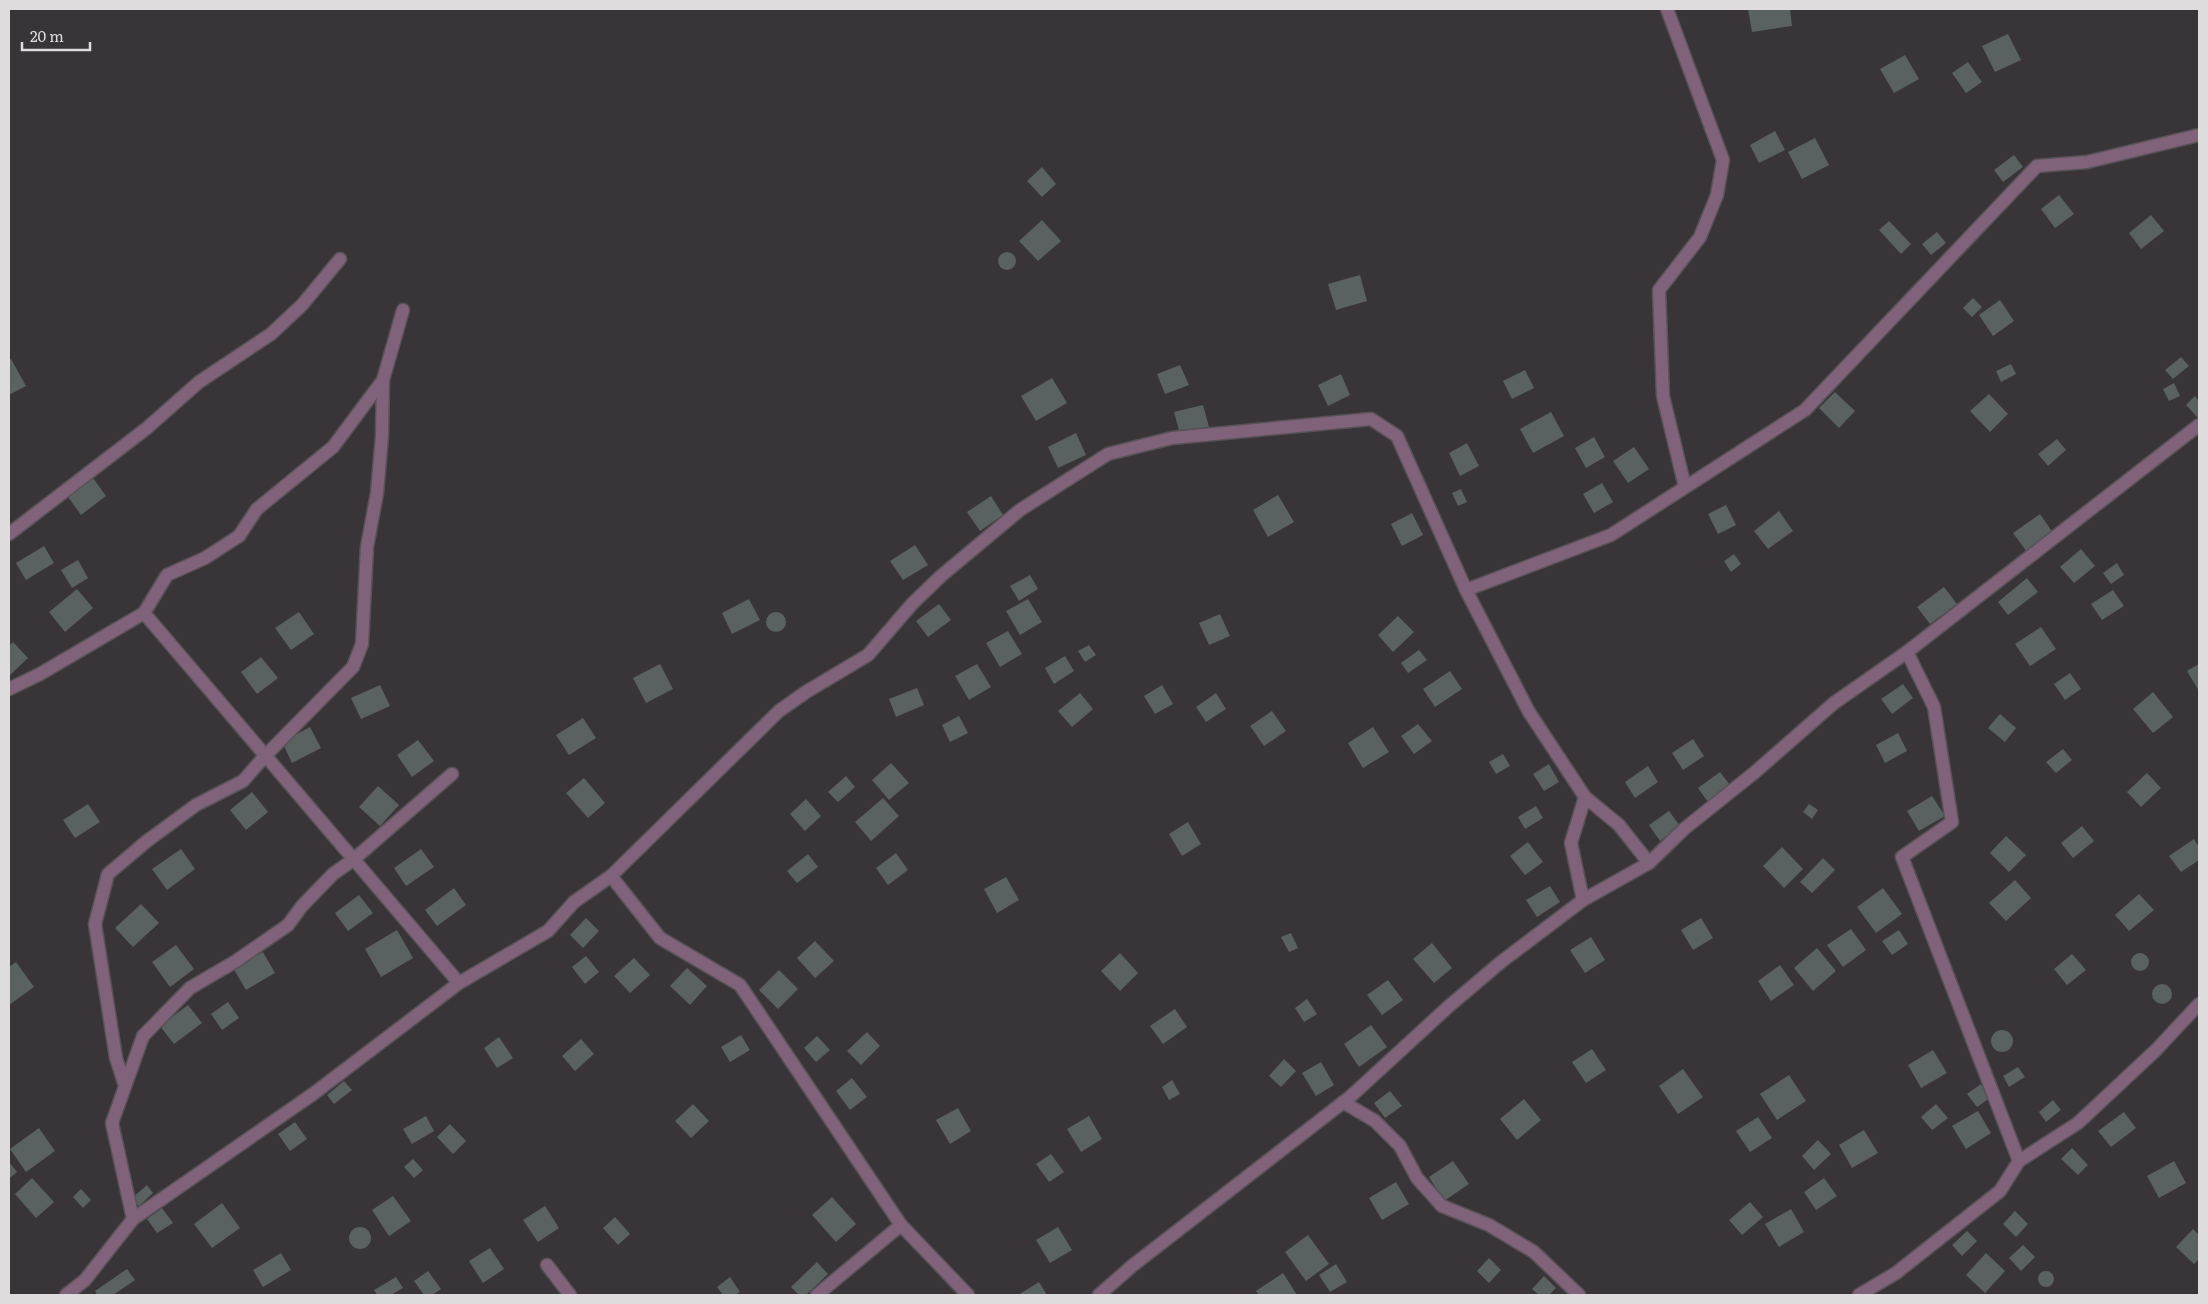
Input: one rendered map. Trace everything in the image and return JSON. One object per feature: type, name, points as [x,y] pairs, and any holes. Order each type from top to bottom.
[{"type":"street","points":[[1667,9],[1723,160],[1717,194],[1700,237],[1659,290],[1663,396],[1685,487]]},
{"type":"street","points":[[1466,590],[1611,535],[1805,410],[2037,166],[2087,162],[2199,135]]},
{"type":"street","points":[[9,534],[147,428],[199,382],[271,334],[302,304],[340,258]]},
{"type":"street","points":[[126,1086],[116,1058],[95,924],[108,874],[147,841],[196,805],[244,781],[265,756],[353,667],[362,644],[367,546],[377,493],[382,436],[383,380],[403,310]]},
{"type":"street","points":[[9,688],[40,674],[144,614],[167,575],[205,558],[239,536],[257,509],[333,447],[383,380]]},
{"type":"street","points":[[66,1295],[86,1280],[133,1219],[313,1094],[459,983],[548,931],[574,902],[611,876],[779,711],[806,692],[868,655],[912,604],[1020,510],[1108,454],[1172,438],[1371,419],[1397,436],[1466,590],[1529,712],[1585,797],[1619,825],[1649,863]]},
{"type":"street","points":[[1099,1295],[1132,1266],[1343,1102],[1501,962],[1583,900],[1649,863],[1684,829],[1754,773],[1834,703],[1907,652],[2199,425]]},
{"type":"street","points":[[144,614],[459,983]]},
{"type":"street","points":[[1907,652],[1934,707],[1952,822],[1902,857],[2019,1161]]},
{"type":"street","points":[[133,1219],[112,1123],[143,1036],[190,988],[236,961],[288,925],[302,906],[333,874],[353,860],[452,774]]},
{"type":"street","points":[[1583,900],[1571,843],[1585,797]]},
{"type":"street","points":[[611,876],[660,938],[740,985],[901,1225],[968,1295]]},
{"type":"street","points":[[1859,1295],[1896,1273],[2000,1191],[2019,1161],[2078,1123],[2156,1050],[2199,1004]]},
{"type":"street","points":[[1343,1102],[1374,1121],[1400,1146],[1417,1178],[1442,1206],[1489,1225],[1534,1252],[1579,1295]]},
{"type":"street","points":[[817,1295],[901,1225]]},
{"type":"street","points":[[547,1265],[570,1295]]},
{"type":"building","points":[[1748,9],[1790,9],[1792,26],[1752,32]]},
{"type":"building","points":[[2008,34],[2021,60],[1995,72],[1982,46]]},
{"type":"building","points":[[1905,55],[1919,79],[1894,93],[1880,69]]},
{"type":"building","points":[[1968,62],[1982,82],[1966,93],[1952,73]]},
{"type":"building","points":[[1775,131],[1785,150],[1759,163],[1750,145]]},
{"type":"building","points":[[1815,138],[1829,165],[1802,179],[1788,152]]},
{"type":"building","points":[[2014,155],[2023,167],[2003,182],[1994,170]]},
{"type":"building","points":[[1042,167],[1056,184],[1042,197],[1027,181]]},
{"type":"building","points":[[2059,195],[2074,214],[2055,228],[2041,209]]},
{"type":"building","points":[[2151,215],[2164,231],[2141,249],[2129,233]]},
{"type":"building","points":[[1042,220],[1061,241],[1038,261],[1019,241]]},
{"type":"building","points":[[1889,221],[1911,244],[1901,254],[1879,230]]},
{"type":"building","points":[[1937,232],[1946,243],[1931,255],[1922,244]]},
{"type":"building","points":[[1003,252],[1011,252],[1016,257],[1014,268],[1003,270],[998,265],[998,257]]},
{"type":"building","points":[[1360,275],[1367,301],[1336,310],[1328,284]]},
{"type":"building","points":[[1973,298],[1982,307],[1972,317],[1963,308]]},
{"type":"building","points":[[2000,300],[2014,321],[1993,336],[1979,315]]},
{"type":"building","points":[[2181,357],[2189,366],[2173,379],[2165,370]]},
{"type":"building","points":[[11,359],[26,386],[9,395],[9,360]]},
{"type":"building","points":[[2011,364],[2016,374],[2001,382],[1996,371]]},
{"type":"building","points":[[1180,365],[1189,385],[1165,394],[1157,374]]},
{"type":"building","points":[[1525,370],[1534,388],[1512,399],[1503,381]]},
{"type":"building","points":[[1341,374],[1350,395],[1328,406],[1318,385]]},
{"type":"building","points":[[1052,378],[1067,403],[1036,421],[1021,396]]},
{"type":"building","points":[[2174,383],[2180,396],[2169,401],[2163,389]]},
{"type":"building","points":[[1835,392],[1855,411],[1839,428],[1819,408]]},
{"type":"building","points":[[1989,394],[2008,414],[1990,432],[1970,411]]},
{"type":"building","points":[[2195,396],[2199,401],[2198,418],[2186,405]]},
{"type":"building","points":[[1203,405],[1209,427],[1180,434],[1174,412]]},
{"type":"building","points":[[1551,412],[1564,436],[1533,453],[1520,429]]},
{"type":"building","points":[[1076,433],[1086,455],[1058,468],[1048,447]]},
{"type":"building","points":[[1594,437],[1605,457],[1586,468],[1575,448]]},
{"type":"building","points":[[2057,439],[2066,450],[2048,466],[2038,454]]},
{"type":"building","points":[[1467,443],[1479,466],[1460,476],[1449,453]]},
{"type":"building","points":[[1634,447],[1649,469],[1628,483],[1613,461]]},
{"type":"building","points":[[93,478],[106,496],[81,515],[68,497]]},
{"type":"building","points":[[1602,483],[1613,502],[1594,513],[1583,494]]},
{"type":"building","points":[[1461,489],[1467,502],[1458,506],[1452,493]]},
{"type":"building","points":[[1278,495],[1294,522],[1268,537],[1253,510]]},
{"type":"building","points":[[991,496],[1003,515],[980,531],[967,512]]},
{"type":"building","points":[[1726,505],[1736,525],[1718,534],[1708,514]]},
{"type":"building","points":[[1779,511],[1793,531],[1768,549],[1754,531]]},
{"type":"building","points":[[1412,513],[1423,535],[1402,546],[1391,524]]},
{"type":"building","points":[[2040,514],[2053,533],[2027,552],[2013,533]]},
{"type":"building","points":[[915,545],[928,565],[903,580],[890,561]]},
{"type":"building","points":[[44,546],[54,563],[26,580],[16,563]]},
{"type":"building","points":[[2081,549],[2095,566],[2074,583],[2060,567]]},
{"type":"building","points":[[1734,554],[1741,564],[1731,572],[1724,561]]},
{"type":"building","points":[[78,560],[88,578],[72,588],[61,570]]},
{"type":"building","points":[[2117,563],[2124,575],[2111,584],[2103,573]]},
{"type":"building","points":[[1030,575],[1038,589],[1019,601],[1010,586]]},
{"type":"building","points":[[2027,578],[2038,592],[2008,615],[1998,602]]},
{"type":"building","points":[[1944,587],[1957,604],[1930,624],[1917,607]]},
{"type":"building","points":[[77,589],[93,608],[65,632],[49,612]]},
{"type":"building","points":[[2113,590],[2124,606],[2102,620],[2091,604]]},
{"type":"building","points":[[749,599],[760,620],[732,634],[722,613]]},
{"type":"building","points":[[1028,599],[1042,622],[1020,635],[1006,611]]},
{"type":"building","points":[[939,604],[951,620],[928,637],[916,621]]},
{"type":"building","points":[[299,612],[314,634],[291,650],[275,628]]},
{"type":"building","points":[[772,612],[780,612],[786,618],[786,626],[780,632],[772,632],[766,626],[766,618]]},
{"type":"building","points":[[1220,614],[1230,636],[1209,645],[1199,623]]},
{"type":"building","points":[[1398,616],[1414,632],[1393,652],[1378,635]]},
{"type":"building","points":[[2041,627],[2056,649],[2030,666],[2015,644]]},
{"type":"building","points":[[1008,631],[1022,654],[1000,667],[986,643]]},
{"type":"building","points":[[13,642],[28,658],[9,676],[9,646]]},
{"type":"building","points":[[1089,645],[1096,655],[1085,662],[1078,651]]},
{"type":"building","points":[[1419,650],[1427,660],[1408,673],[1401,663]]},
{"type":"building","points":[[1065,656],[1074,671],[1054,684],[1045,668]]},
{"type":"building","points":[[261,657],[278,678],[257,694],[241,672]]},
{"type":"building","points":[[660,664],[673,689],[646,703],[633,678]]},
{"type":"building","points":[[977,664],[991,687],[969,700],[955,676]]},
{"type":"building","points":[[2199,664],[2199,691],[2187,671]]},
{"type":"building","points":[[1450,671],[1462,689],[1435,707],[1423,689]]},
{"type":"building","points":[[2070,673],[2081,689],[2065,700],[2054,684]]},
{"type":"building","points":[[1903,684],[1913,698],[1892,714],[1881,699]]},
{"type":"building","points":[[380,685],[390,706],[361,719],[351,698]]},
{"type":"building","points":[[1162,685],[1173,704],[1155,714],[1144,696]]},
{"type":"building","points":[[917,688],[924,705],[896,717],[889,699]]},
{"type":"building","points":[[2153,692],[2173,717],[2153,733],[2133,709]]},
{"type":"building","points":[[1080,693],[1093,709],[1072,727],[1058,711]]},
{"type":"building","points":[[1216,693],[1226,709],[1206,722],[1196,707]]},
{"type":"building","points":[[1272,711],[1286,731],[1264,746],[1250,726]]},
{"type":"building","points":[[2000,714],[2016,728],[2005,742],[1988,728]]},
{"type":"building","points":[[959,716],[968,733],[950,742],[942,725]]},
{"type":"building","points":[[583,718],[596,738],[569,755],[556,735]]},
{"type":"building","points":[[1418,724],[1432,741],[1414,754],[1401,736]]},
{"type":"building","points":[[310,727],[321,748],[292,763],[282,742]]},
{"type":"building","points":[[1373,727],[1389,752],[1363,768],[1348,743]]},
{"type":"building","points":[[1898,733],[1907,751],[1885,763],[1876,745]]},
{"type":"building","points":[[1693,739],[1704,756],[1683,770],[1672,753]]},
{"type":"building","points":[[418,740],[434,761],[412,777],[397,755]]},
{"type":"building","points":[[2063,749],[2072,760],[2056,773],[2046,762]]},
{"type":"building","points":[[1503,754],[1510,766],[1496,774],[1489,762]]},
{"type":"building","points":[[891,763],[909,783],[889,800],[872,780]]},
{"type":"building","points":[[1549,764],[1559,782],[1544,791],[1533,774]]},
{"type":"building","points":[[1648,766],[1658,782],[1635,798],[1625,782]]},
{"type":"building","points":[[1720,772],[1730,785],[1708,802],[1698,788]]},
{"type":"building","points":[[2147,773],[2161,788],[2141,807],[2127,792]]},
{"type":"building","points":[[846,776],[855,787],[838,802],[828,792]]},
{"type":"building","points":[[584,778],[605,803],[588,818],[566,793]]},
{"type":"building","points":[[378,786],[399,805],[380,826],[359,807]]},
{"type":"building","points":[[252,792],[268,812],[246,830],[230,810]]},
{"type":"building","points":[[1932,796],[1945,816],[1919,831],[1907,811]]},
{"type":"building","points":[[883,798],[899,816],[871,841],[855,822]]},
{"type":"building","points":[[806,799],[821,816],[805,831],[790,814]]},
{"type":"building","points":[[88,804],[100,822],[75,838],[63,820]]},
{"type":"building","points":[[1809,804],[1818,810],[1812,819],[1803,812]]},
{"type":"building","points":[[1536,806],[1543,818],[1525,829],[1518,817]]},
{"type":"building","points":[[1669,811],[1680,826],[1660,841],[1649,825]]},
{"type":"building","points":[[1188,822],[1201,844],[1182,856],[1169,834]]},
{"type":"building","points":[[2082,826],[2094,841],[2073,858],[2061,843]]},
{"type":"building","points":[[2006,836],[2026,855],[2009,872],[1990,853]]},
{"type":"building","points":[[2194,839],[2199,847],[2199,860],[2181,872],[2169,856]]},
{"type":"building","points":[[1528,842],[1543,862],[1525,875],[1510,856]]},
{"type":"building","points":[[1782,847],[1803,869],[1784,888],[1763,866]]},
{"type":"building","points":[[181,849],[195,869],[167,890],[152,869]]},
{"type":"building","points":[[421,849],[434,867],[406,886],[394,868]]},
{"type":"building","points":[[896,853],[908,870],[888,885],[876,868]]},
{"type":"building","points":[[808,854],[818,867],[797,883],[787,871]]},
{"type":"building","points":[[1823,858],[1835,870],[1812,893],[1800,882]]},
{"type":"building","points":[[1006,877],[1019,900],[997,913],[984,889]]},
{"type":"building","points":[[2015,880],[2031,898],[2006,921],[1989,903]]},
{"type":"building","points":[[1550,886],[1560,902],[1537,917],[1526,900]]},
{"type":"building","points":[[454,888],[466,905],[437,926],[425,910]]},
{"type":"building","points":[[1883,888],[1902,914],[1876,933],[1857,907]]},
{"type":"building","points":[[2139,894],[2154,910],[2129,931],[2115,915]]},
{"type":"building","points":[[359,895],[373,913],[348,931],[335,913]]},
{"type":"building","points":[[141,904],[159,923],[133,947],[115,928]]},
{"type":"building","points":[[586,918],[599,931],[583,948],[570,935]]},
{"type":"building","points":[[1701,918],[1713,938],[1693,950],[1681,930]]},
{"type":"building","points":[[1851,929],[1866,950],[1843,967],[1827,945]]},
{"type":"building","points":[[397,930],[413,958],[381,977],[365,949]]},
{"type":"building","points":[[1899,930],[1908,944],[1892,955],[1882,941]]},
{"type":"building","points":[[1291,933],[1298,948],[1289,952],[1281,937]]},
{"type":"building","points":[[1591,937],[1605,960],[1585,973],[1570,950]]},
{"type":"building","points":[[815,941],[834,961],[815,978],[797,958]]},
{"type":"building","points":[[1432,943],[1452,968],[1434,983],[1413,959]]},
{"type":"building","points":[[176,945],[194,969],[170,987],[152,962]]},
{"type":"building","points":[[1817,948],[1836,971],[1813,991],[1794,968]]},
{"type":"building","points":[[263,952],[275,973],[246,990],[233,968]]},
{"type":"building","points":[[1120,953],[1138,973],[1120,991],[1101,971]]},
{"type":"building","points":[[2140,953],[2146,956],[2149,962],[2146,968],[2140,971],[2134,968],[2131,962],[2134,956]]},
{"type":"building","points":[[2072,954],[2086,970],[2067,985],[2054,969]]},
{"type":"building","points":[[586,956],[599,972],[585,984],[572,967]]},
{"type":"building","points":[[634,958],[650,975],[630,993],[614,976]]},
{"type":"building","points":[[16,962],[34,987],[9,1005],[9,967]]},
{"type":"building","points":[[1780,965],[1794,985],[1771,1001],[1758,981]]},
{"type":"building","points":[[687,968],[707,986],[690,1005],[670,986]]},
{"type":"building","points":[[779,970],[798,989],[778,1009],[759,990]]},
{"type":"building","points":[[1388,980],[1403,1000],[1382,1015],[1367,995]]},
{"type":"building","points":[[2162,984],[2169,987],[2172,994],[2169,1001],[2162,1004],[2155,1001],[2152,994],[2155,987]]},
{"type":"building","points":[[1307,999],[1317,1014],[1304,1022],[1295,1008]]},
{"type":"building","points":[[228,1002],[239,1018],[222,1030],[211,1014]]},
{"type":"building","points":[[188,1005],[202,1023],[174,1044],[160,1026]]},
{"type":"building","points":[[1175,1009],[1187,1027],[1163,1044],[1150,1026]]},
{"type":"building","points":[[1371,1025],[1387,1047],[1359,1067],[1344,1044]]},
{"type":"building","points":[[2002,1030],[2010,1033],[2013,1041],[2010,1049],[2002,1052],[1994,1049],[1991,1041],[1994,1033]]},
{"type":"building","points":[[867,1032],[880,1046],[861,1065],[847,1051]]},
{"type":"building","points":[[741,1035],[750,1050],[730,1062],[721,1047]]},
{"type":"building","points":[[817,1036],[830,1050],[816,1062],[804,1048]]},
{"type":"building","points":[[499,1037],[513,1058],[497,1068],[484,1048]]},
{"type":"building","points":[[581,1039],[594,1054],[575,1071],[562,1056]]},
{"type":"building","points":[[1592,1049],[1606,1070],[1586,1083],[1572,1062]]},
{"type":"building","points":[[1933,1050],[1947,1073],[1921,1088],[1908,1065]]},
{"type":"building","points":[[1284,1059],[1296,1071],[1281,1087],[1269,1076]]},
{"type":"building","points":[[1321,1062],[1334,1085],[1316,1096],[1302,1073]]},
{"type":"building","points":[[2018,1067],[2025,1077],[2009,1087],[2003,1076]]},
{"type":"building","points":[[1683,1069],[1703,1097],[1678,1114],[1659,1086]]},
{"type":"building","points":[[1789,1075],[1806,1101],[1777,1120],[1760,1094]]},
{"type":"building","points":[[852,1078],[867,1097],[850,1110],[836,1091]]},
{"type":"building","points":[[1172,1080],[1180,1094],[1169,1100],[1162,1087]]},
{"type":"building","points":[[344,1081],[352,1090],[334,1104],[327,1095]]},
{"type":"building","points":[[1981,1084],[1990,1098],[1977,1107],[1967,1094]]},
{"type":"building","points":[[1390,1091],[1402,1106],[1385,1118],[1374,1103]]},
{"type":"building","points":[[1524,1099],[1541,1120],[1517,1140],[1500,1119]]},
{"type":"building","points":[[2053,1100],[2061,1110],[2046,1122],[2039,1112]]},
{"type":"building","points":[[693,1104],[709,1121],[691,1138],[675,1121]]},
{"type":"building","points":[[1936,1104],[1948,1118],[1932,1130],[1921,1117]]},
{"type":"building","points":[[958,1108],[971,1131],[950,1144],[936,1120]]},
{"type":"building","points":[[1978,1111],[1991,1133],[1966,1149],[1952,1126]]},
{"type":"building","points":[[2124,1112],[2136,1128],[2111,1147],[2098,1131]]},
{"type":"building","points":[[426,1116],[434,1131],[412,1144],[403,1129]]},
{"type":"building","points":[[1089,1116],[1102,1139],[1081,1152],[1067,1129]]},
{"type":"building","points":[[1758,1117],[1772,1138],[1750,1152],[1736,1131]]},
{"type":"building","points":[[295,1122],[307,1139],[290,1151],[278,1134]]},
{"type":"building","points":[[450,1124],[466,1141],[453,1154],[437,1137]]},
{"type":"building","points":[[39,1128],[55,1151],[26,1172],[10,1149]]},
{"type":"building","points":[[1864,1130],[1878,1153],[1852,1168],[1839,1145]]},
{"type":"building","points":[[1818,1140],[1831,1154],[1814,1170],[1802,1156]]},
{"type":"building","points":[[2072,1148],[2088,1165],[2078,1175],[2061,1159]]},
{"type":"building","points":[[1051,1154],[1064,1172],[1049,1182],[1036,1164]]},
{"type":"building","points":[[413,1159],[423,1170],[414,1178],[404,1167]]},
{"type":"building","points":[[1453,1161],[1469,1184],[1444,1201],[1429,1177]]},
{"type":"building","points":[[2174,1161],[2186,1183],[2159,1198],[2147,1176]]},
{"type":"building","points":[[9,1162],[17,1172],[9,1179]]},
{"type":"building","points":[[32,1178],[54,1202],[36,1218],[15,1194]]},
{"type":"building","points":[[1824,1178],[1837,1196],[1816,1210],[1804,1192]]},
{"type":"building","points":[[1396,1182],[1409,1204],[1382,1220],[1369,1198]]},
{"type":"building","points":[[147,1185],[153,1193],[139,1206],[132,1198]]},
{"type":"building","points":[[81,1189],[91,1200],[83,1208],[73,1197]]},
{"type":"building","points":[[393,1196],[411,1221],[389,1236],[372,1210]]},
{"type":"building","points":[[832,1197],[856,1224],[836,1242],[812,1215]]},
{"type":"building","points":[[1750,1202],[1763,1217],[1742,1235],[1729,1220]]},
{"type":"building","points":[[222,1203],[240,1228],[212,1248],[194,1224]]},
{"type":"building","points":[[545,1206],[559,1228],[538,1242],[523,1220]]},
{"type":"building","points":[[162,1208],[173,1223],[157,1233],[147,1219]]},
{"type":"building","points":[[1791,1209],[1804,1232],[1779,1247],[1765,1224]]},
{"type":"building","points":[[2015,1211],[2028,1224],[2016,1237],[2003,1224]]},
{"type":"building","points":[[615,1217],[630,1234],[618,1245],[603,1228]]},
{"type":"building","points":[[360,1227],[370,1234],[371,1238],[364,1248],[360,1249],[350,1242],[349,1238],[356,1228]]},
{"type":"building","points":[[1058,1227],[1072,1250],[1050,1263],[1036,1240]]},
{"type":"building","points":[[2193,1229],[2199,1235],[2199,1259],[2194,1264],[2176,1247]]},
{"type":"building","points":[[1967,1231],[1977,1241],[1962,1256],[1952,1245]]},
{"type":"building","points":[[1308,1235],[1329,1264],[1306,1281],[1285,1252]]},
{"type":"building","points":[[2023,1245],[2035,1257],[2021,1271],[2009,1258]]},
{"type":"building","points":[[490,1248],[504,1269],[483,1283],[469,1261]]},
{"type":"building","points":[[281,1253],[291,1270],[263,1287],[253,1270]]},
{"type":"building","points":[[1986,1253],[2005,1271],[1985,1293],[1966,1275]]},
{"type":"building","points":[[1489,1258],[1501,1270],[1489,1283],[1477,1271]]},
{"type":"building","points":[[817,1262],[828,1274],[806,1295],[799,1295],[791,1287]]},
{"type":"building","points":[[1336,1264],[1347,1282],[1330,1292],[1319,1275]]},
{"type":"building","points":[[127,1269],[135,1280],[113,1295],[97,1295],[95,1291]]},
{"type":"building","points":[[428,1271],[441,1289],[432,1295],[424,1295],[414,1281]]},
{"type":"building","points":[[2046,1271],[2054,1279],[2046,1287],[2038,1279]]},
{"type":"building","points":[[1283,1273],[1297,1295],[1259,1295],[1256,1291]]},
{"type":"building","points":[[1544,1276],[1556,1288],[1549,1295],[1539,1295],[1532,1289]]},
{"type":"building","points":[[396,1277],[403,1288],[391,1295],[377,1295],[374,1290]]},
{"type":"building","points":[[730,1277],[740,1292],[735,1295],[723,1295],[717,1287]]},
{"type":"building","points":[[1039,1282],[1047,1295],[1018,1295]]}]
